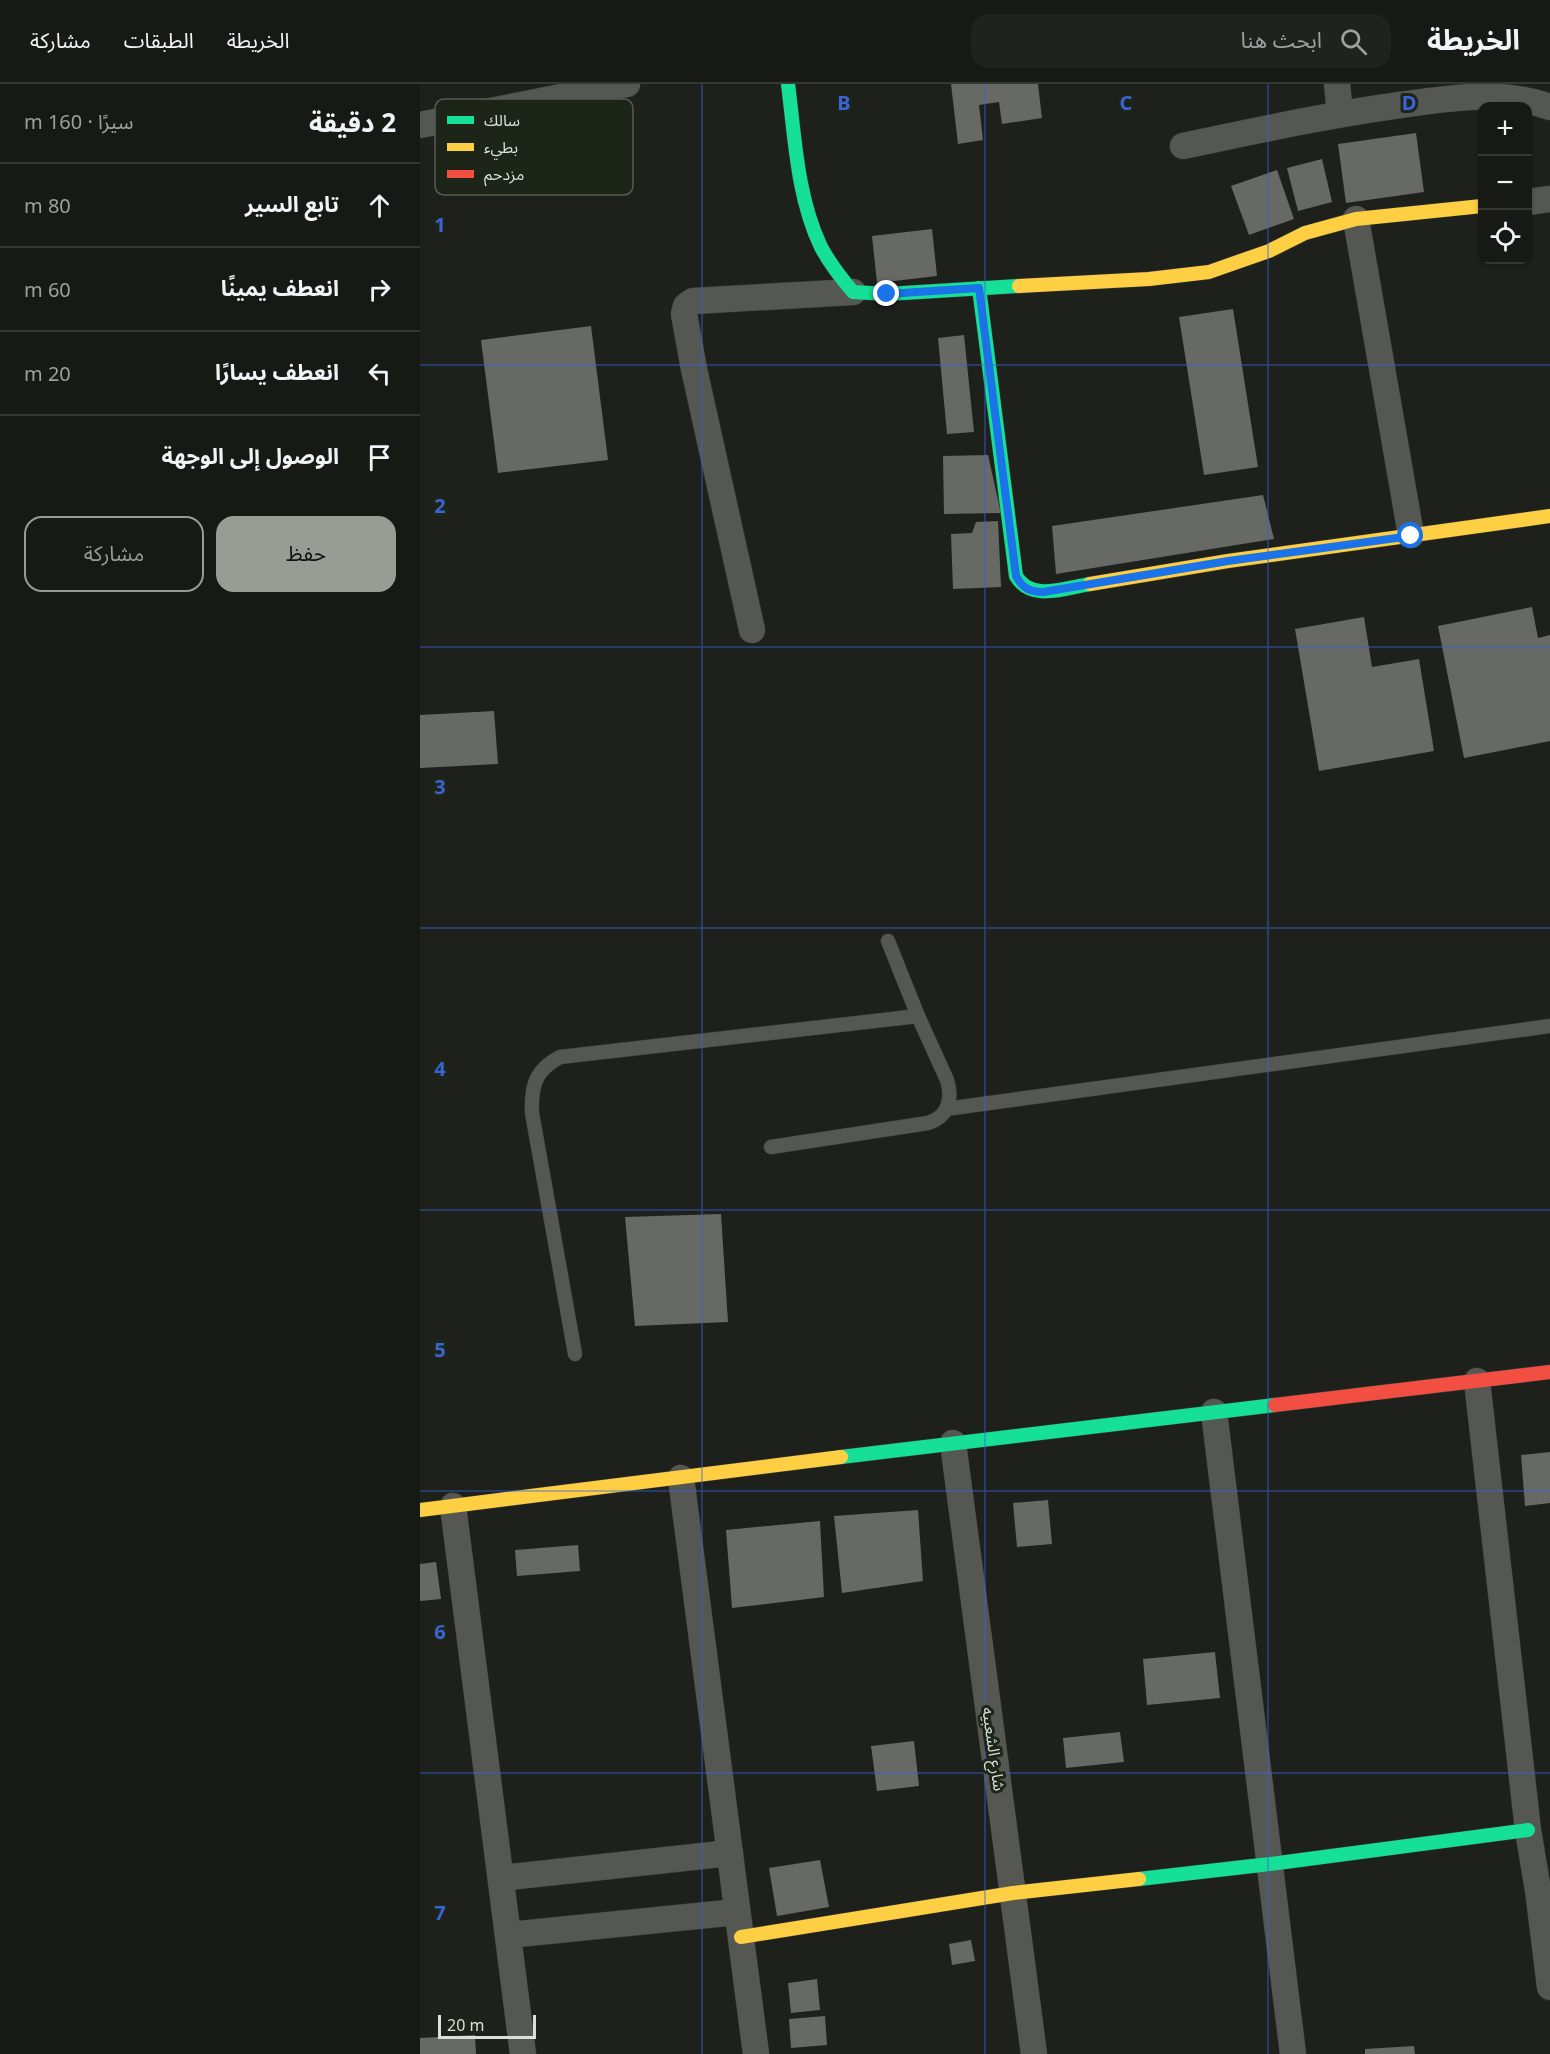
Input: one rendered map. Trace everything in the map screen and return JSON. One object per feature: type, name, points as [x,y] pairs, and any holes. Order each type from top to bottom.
[{"type":"street","points":[[551,99],[627,84]]},
{"type":"street","points":[[788,84],[806,210],[818,239],[843,282],[853,292]]},
{"type":"street","points":[[1337,84],[1340,113]]},
{"type":"street","points":[[1183,146],[1340,113],[1480,95],[1524,98],[1550,106]]},
{"type":"street","points":[[420,125],[435,122]]},
{"type":"street","points":[[1532,201],[1550,199]]},
{"type":"street","points":[[752,630],[684,314],[686,306],[693,301],[853,292],[887,294],[1149,279],[1209,272],[1269,251],[1305,233],[1356,219],[1478,206]]},
{"type":"street","points":[[1356,219],[1411,536]]},
{"type":"street","points":[[979,288],[1016,576],[1027,590],[1043,592],[1228,561],[1550,516]]},
{"type":"street","points":[[420,1510],[953,1443],[1550,1372]]},
{"type":"street","points":[[1477,1381],[1528,1830],[1544,1889],[1550,1987]]},
{"type":"street","points":[[1214,1412],[1293,2054]]},
{"type":"street","name":"شارع الشعبيه","points":[[953,1443],[1034,2054]]},
{"type":"street","points":[[681,1478],[756,2054]]},
{"type":"street","points":[[453,1506],[523,2054]]},
{"type":"street","points":[[741,1937],[1013,1893],[1270,1864],[1528,1830]]},
{"type":"street","points":[[501,1878],[730,1853]]},
{"type":"street","points":[[508,1935],[737,1911]]},
{"type":"lane","points":[[771,1147],[928,1123],[943,1115],[951,1091],[888,941]]},
{"type":"lane","points":[[575,1354],[532,1113],[533,1089],[544,1067],[560,1057],[918,1016]]},
{"type":"lane","points":[[946,1109],[1550,1026]]},
{"type":"building","points":[[951,84],[1038,84],[1042,118],[1002,124],[999,102],[979,105],[983,140],[958,144]]},
{"type":"building","points":[[1416,133],[1424,192],[1346,203],[1338,144]]},
{"type":"building","points":[[1322,159],[1332,202],[1298,211],[1287,168]]},
{"type":"building","points":[[1277,170],[1294,219],[1249,235],[1231,186]]},
{"type":"building","points":[[932,229],[937,276],[877,283],[872,236]]},
{"type":"building","points":[[1233,309],[1258,467],[1204,475],[1179,317]]},
{"type":"building","points":[[591,326],[608,460],[498,473],[481,340]]},
{"type":"building","points":[[964,335],[974,432],[947,434],[938,338]]},
{"type":"building","points":[[988,455],[1001,513],[944,514],[943,456]]},
{"type":"building","points":[[1263,495],[1274,539],[1056,574],[1052,526]]},
{"type":"building","points":[[998,521],[1001,587],[953,589],[951,534],[972,533],[976,522]]},
{"type":"building","points":[[1532,607],[1538,638],[1550,635],[1550,741],[1464,758],[1438,626]]},
{"type":"building","points":[[1364,617],[1372,667],[1419,659],[1434,751],[1319,771],[1295,629]]},
{"type":"building","points":[[494,711],[498,764],[420,768],[420,715]]},
{"type":"building","points":[[721,1214],[728,1322],[635,1326],[625,1217]]},
{"type":"building","points":[[1550,1452],[1550,1503],[1525,1506],[1521,1455]]},
{"type":"building","points":[[1048,1500],[1052,1544],[1017,1547],[1013,1503]]},
{"type":"building","points":[[918,1510],[923,1581],[842,1593],[834,1516]]},
{"type":"building","points":[[820,1521],[824,1597],[732,1608],[726,1530]]},
{"type":"building","points":[[578,1545],[580,1571],[517,1576],[515,1550]]},
{"type":"building","points":[[436,1562],[441,1599],[420,1601],[420,1564]]},
{"type":"building","points":[[1215,1652],[1220,1698],[1147,1705],[1143,1659]]},
{"type":"building","points":[[1120,1732],[1124,1762],[1066,1768],[1063,1738]]},
{"type":"building","points":[[914,1741],[919,1786],[877,1791],[871,1746]]},
{"type":"building","points":[[820,1860],[829,1907],[777,1916],[769,1868]]},
{"type":"building","points":[[971,1940],[975,1961],[952,1965],[949,1944]]},
{"type":"building","points":[[817,1979],[820,2010],[791,2013],[788,1983]]},
{"type":"building","points":[[825,2016],[827,2045],[791,2048],[789,2019]]},
{"type":"building","points":[[475,2035],[476,2054],[420,2054],[420,2038]]},
{"type":"building","points":[[1414,2046],[1415,2054],[1365,2054],[1365,2049]]},
{"type":"traffic: fast","points":[[788,84],[798,167],[813,228],[828,259],[853,292],[887,294],[1019,286]]},
{"type":"traffic: fast","points":[[979,288],[1016,576],[1022,584],[1039,591],[1060,590],[1090,584]]},
{"type":"traffic: fast","points":[[841,1457],[1275,1405]]},
{"type":"traffic: fast","points":[[1139,1879],[1528,1830]]},
{"type":"traffic: slow","points":[[1019,286],[1149,279],[1209,272],[1269,251],[1305,233],[1356,219],[1478,206]]},
{"type":"traffic: slow","points":[[1090,584],[1228,561],[1550,516]]},
{"type":"traffic: slow","points":[[420,1510],[841,1457]]},
{"type":"traffic: slow","points":[[741,1937],[1013,1893],[1139,1879]]},
{"type":"traffic: jam","points":[[1275,1405],[1550,1372]]},
{"type":"route","points":[[887,294],[979,288],[1016,576],[1027,590],[1043,592],[1228,561],[1411,536]]}]
